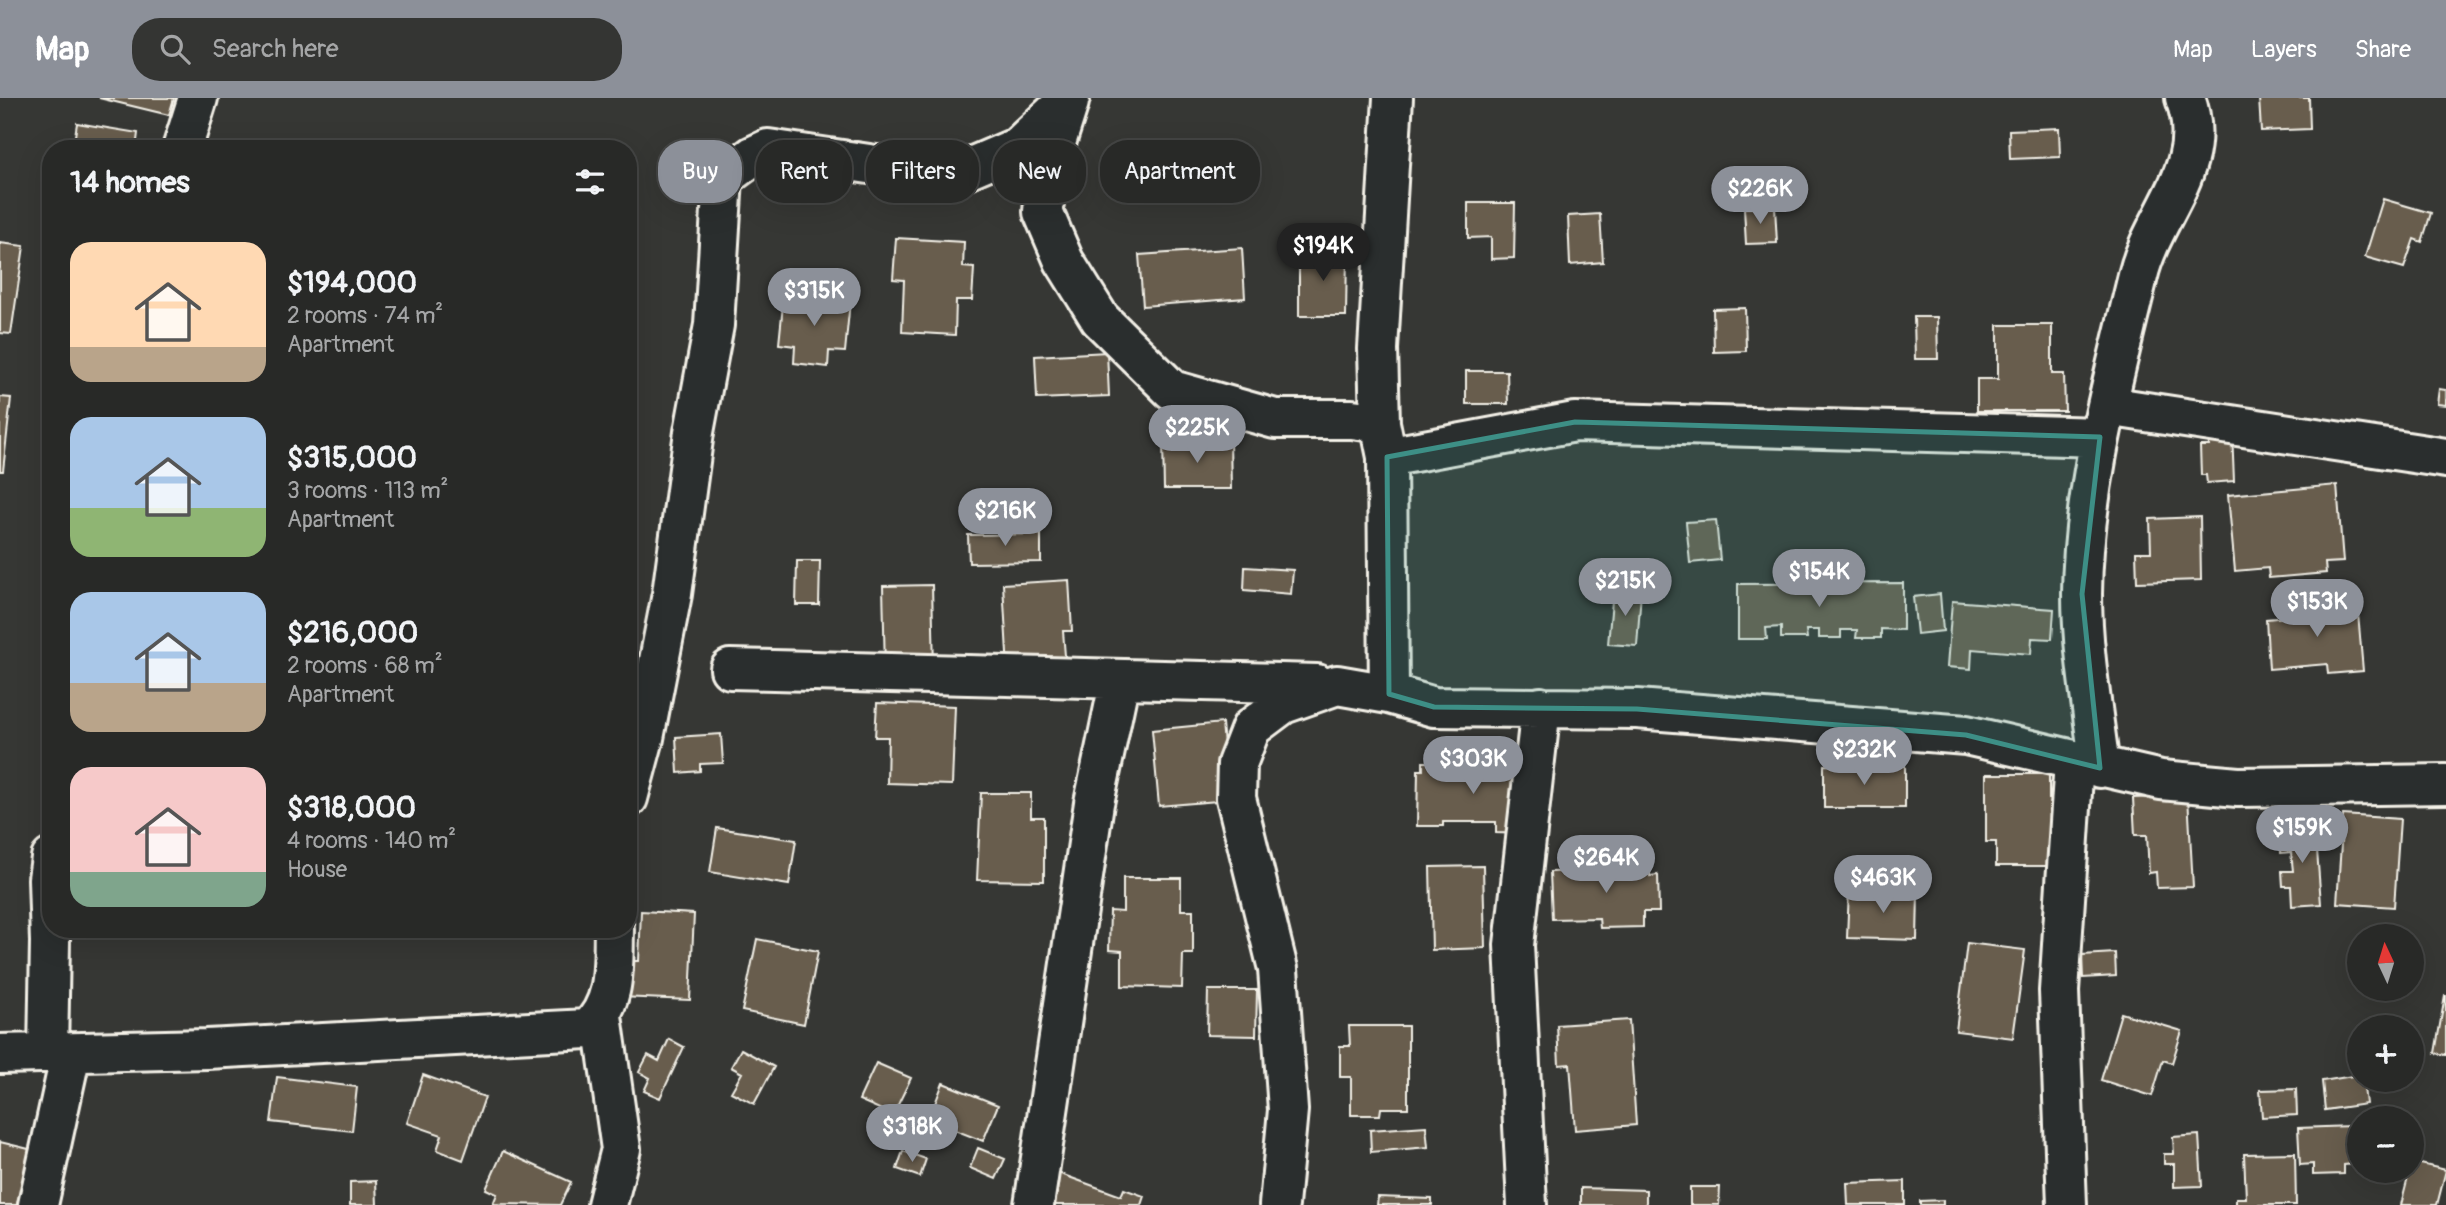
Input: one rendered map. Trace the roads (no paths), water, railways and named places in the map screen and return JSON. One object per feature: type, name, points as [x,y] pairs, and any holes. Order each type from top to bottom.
[{"type":"street","points":[[185,140],[198,98]]},
{"type":"street","points":[[1070,98],[1047,171],[1043,212],[1064,261],[1100,319],[1172,390],[1275,419],[1352,419],[1383,440],[1575,422],[2103,422],[2446,458]]},
{"type":"street","points":[[637,766],[645,738],[672,594],[694,432],[714,325],[723,178],[753,156],[768,149],[950,176],[1018,147],[1070,98]]},
{"type":"street","points":[[1390,694],[1378,349],[1393,98]]},
{"type":"street","points":[[2067,1205],[2059,991],[2087,765],[2082,594],[2094,458],[2141,264],[2194,142],[2193,120],[2185,98]]},
{"type":"street","points":[[730,669],[1337,685],[1390,694],[1434,707],[1637,709],[1966,735],[2161,780],[2238,788],[2446,784]]},
{"type":"street","points":[[1034,1205],[1094,803],[1119,678]]},
{"type":"street","points":[[1279,1205],[1288,1110],[1278,969],[1238,810],[1237,764],[1251,728],[1283,704],[1337,685]]},
{"type":"street","points":[[1527,1205],[1514,945],[1542,707]]},
{"type":"street","points":[[38,1205],[59,1053],[50,938]]},
{"type":"street","points":[[0,1054],[548,1033],[588,1029],[602,1016],[610,996],[613,938]]},
{"type":"street","points":[[602,1016],[621,1149],[607,1205]]}]
